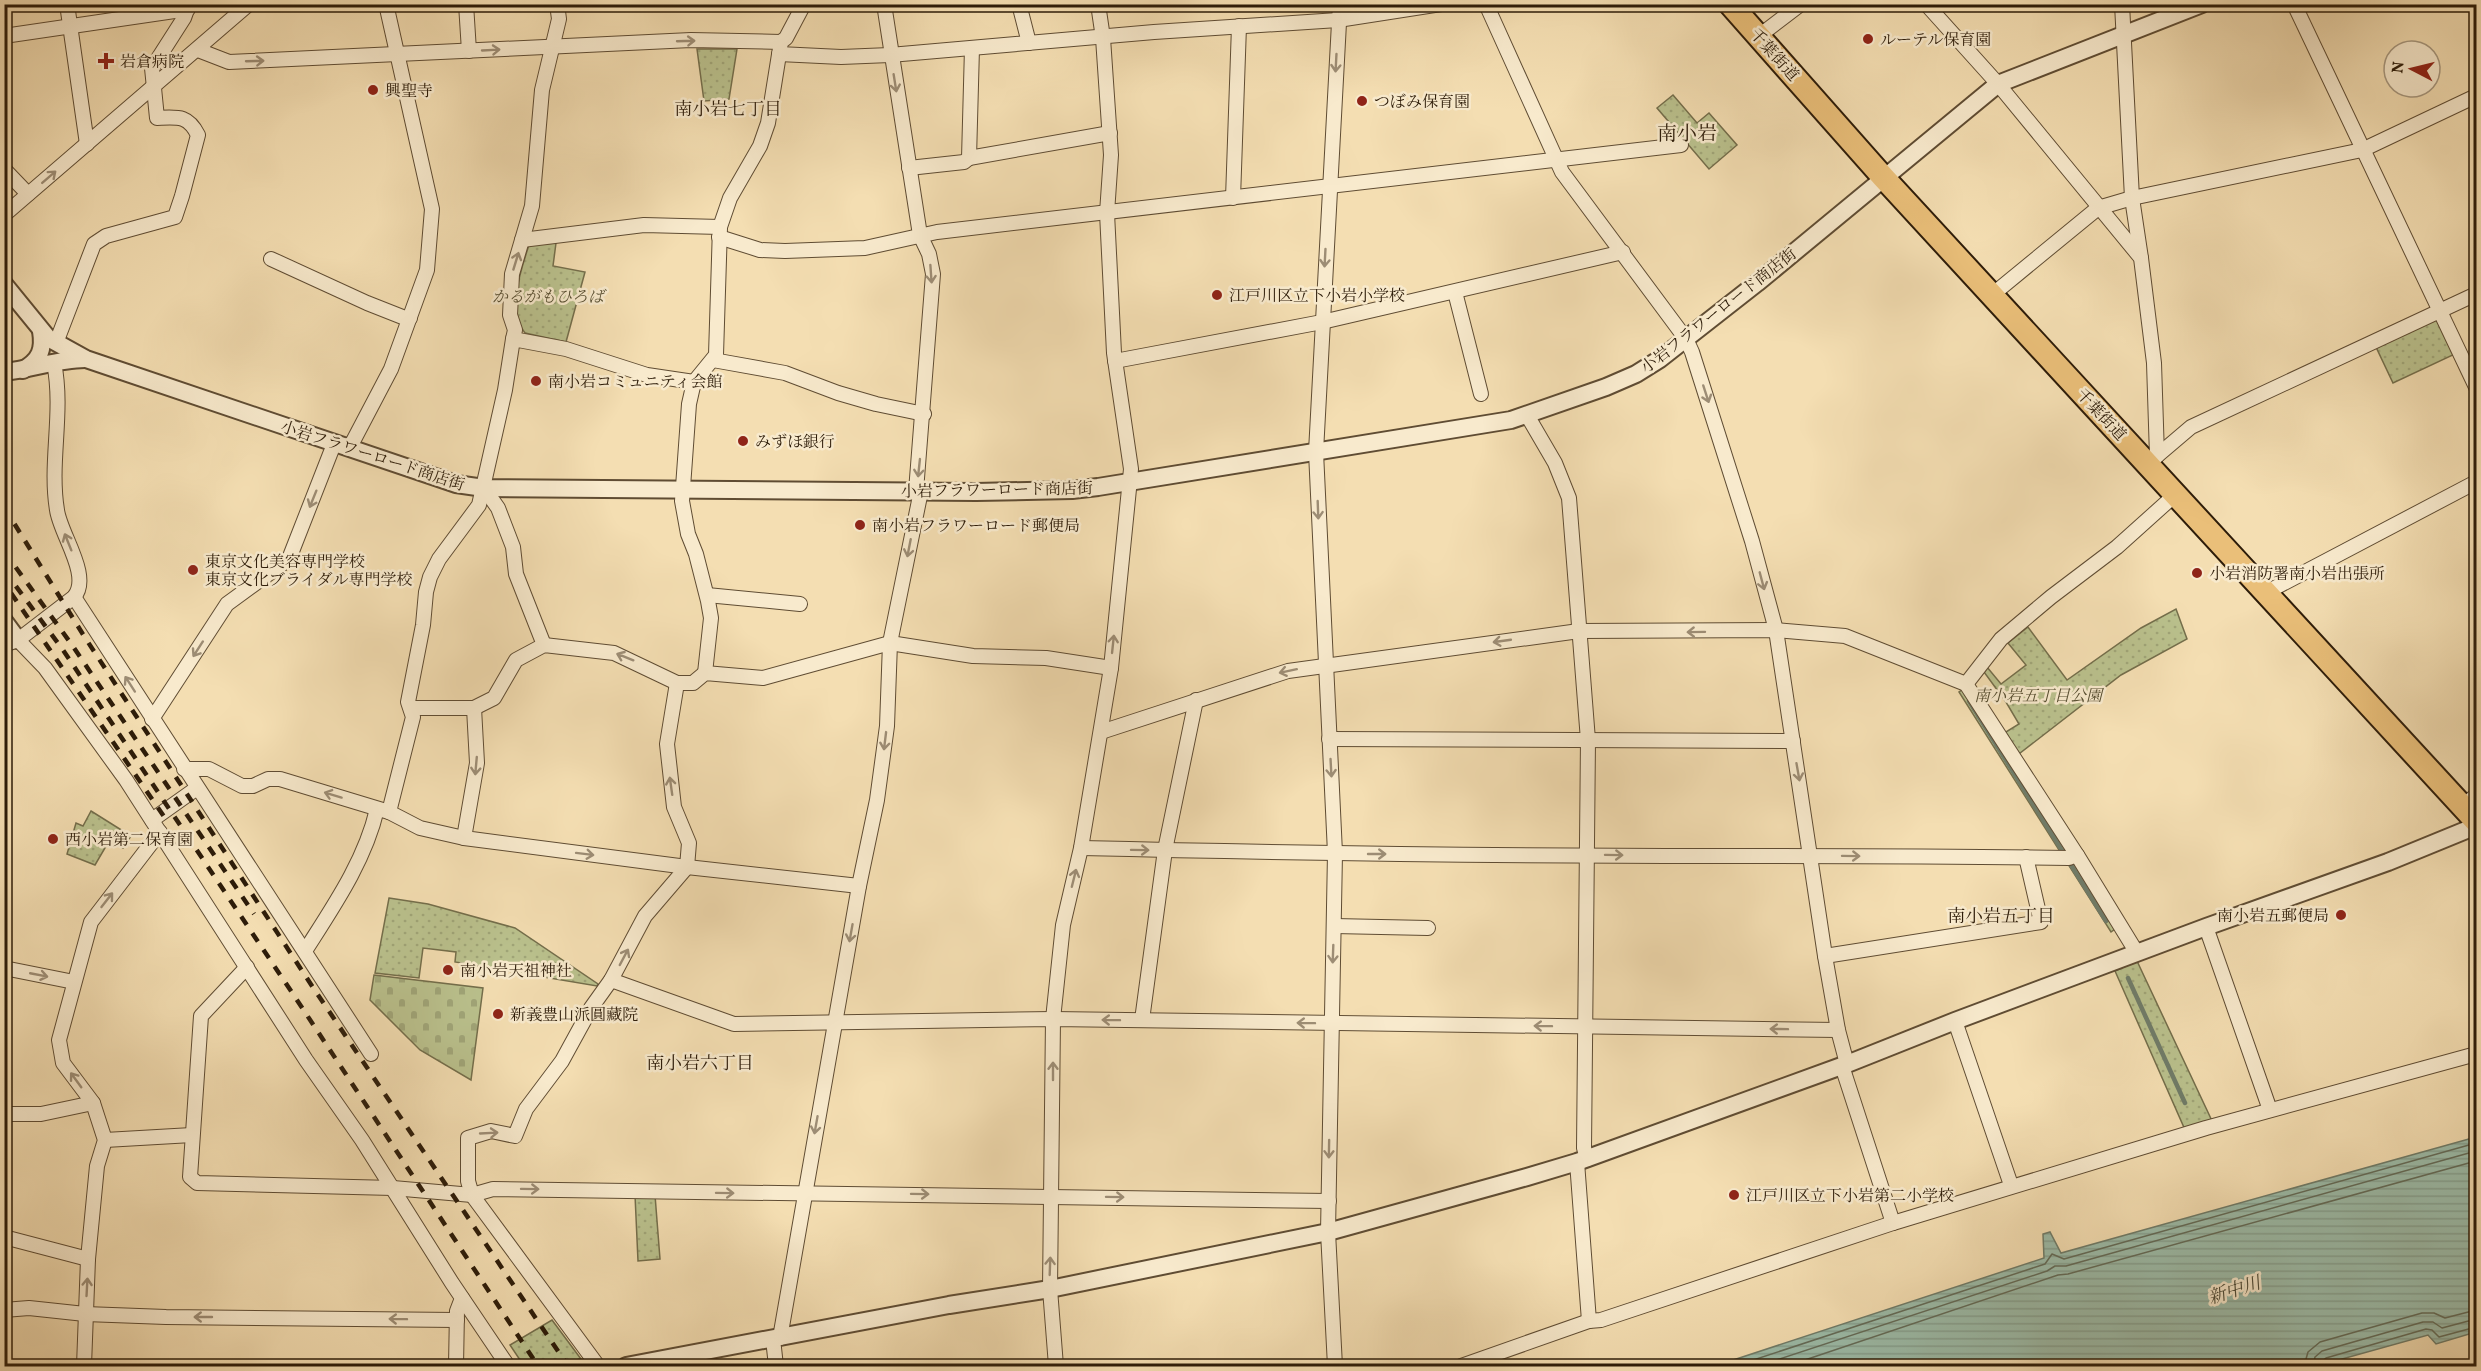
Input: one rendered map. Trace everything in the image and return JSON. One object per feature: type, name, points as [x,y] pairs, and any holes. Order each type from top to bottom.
[{"type":"highway","name":"千葉街道","points":[[1730,4],[1883,177],[1992,295],[2153,460],[2176,494],[2472,807]]},
{"type":"street","points":[[67,4],[87,144]]},
{"type":"street","points":[[4,215],[249,4]]},
{"type":"street","points":[[152,719],[227,604],[289,559],[341,447],[391,369],[428,270],[432,209],[386,4]]},
{"type":"street","points":[[466,4],[469,51]]},
{"type":"street","points":[[305,951],[339,896],[383,811],[413,717],[408,702],[430,577],[439,559],[479,505],[484,488],[515,330],[510,315],[512,274],[532,206],[542,90],[559,20],[557,4]]},
{"type":"street","points":[[411,708],[474,708],[494,698],[516,660],[544,645],[614,653],[677,683],[693,683],[705,672],[711,618],[707,596],[684,518],[682,490],[688,404],[693,382],[716,355],[720,232],[730,198],[760,146],[768,123],[780,48],[804,4]]},
{"type":"street","points":[[776,1366],[776,1338],[836,1023],[859,886],[877,800],[887,726],[890,643],[919,491],[933,274],[929,254],[920,235],[890,55],[884,4]]},
{"type":"street","points":[[1019,4],[1029,43]]},
{"type":"street","points":[[1056,1366],[1050,1289],[1053,1019],[1063,925],[1081,848],[1111,668],[1131,469],[1115,362],[1107,213],[1112,155],[1103,38],[1098,4]]},
{"type":"street","points":[[1335,1366],[1328,1232],[1335,854],[1316,452],[1340,4]]},
{"type":"street","points":[[198,50],[229,62],[691,40],[780,48],[841,57],[1338,20],[1441,4]]},
{"type":"street","points":[[1486,4],[1555,159],[1686,339],[1692,352],[1739,499],[1776,630],[1825,956],[1844,1065],[1893,1223]]},
{"type":"street","points":[[1759,36],[1801,4]]},
{"type":"street","points":[[1926,4],[1998,84],[2141,258]]},
{"type":"street","points":[[2122,4],[2132,198],[2154,363],[2153,460]]},
{"type":"street","name":"小岩フラワーロード商店街","points":[[4,284],[41,331],[56,343],[86,359],[437,479],[484,488],[1072,490],[1130,483],[1476,426],[1527,415],[1636,374],[1686,339],[1998,84],[2202,4]]},
{"type":"street","points":[[2294,4],[2476,387]]},
{"type":"street","points":[[4,36],[188,7],[184,18],[152,68],[157,118],[178,117],[192,124],[198,135],[183,196],[175,217],[106,236],[94,244],[56,343]]},
{"type":"street","points":[[1233,198],[1239,26]]},
{"type":"street","points":[[969,158],[972,48]]},
{"type":"street","points":[[1992,295],[2098,208],[2132,198],[2362,150],[2476,96]]},
{"type":"street","points":[[909,168],[964,162],[969,158],[1110,133]]},
{"type":"street","points":[[522,240],[644,225],[720,232],[760,250],[865,248],[920,235],[1680,145]]},
{"type":"street","points":[[4,170],[28,194]]},
{"type":"street","points":[[1115,362],[1322,322],[1623,252]]},
{"type":"street","points":[[271,259],[367,303],[410,318]]},
{"type":"street","points":[[1455,292],[1481,394]]},
{"type":"street","points":[[2153,460],[2191,427],[2476,294]]},
{"type":"street","points":[[22,370],[33,364],[39,356],[43,341],[41,331]]},
{"type":"street","points":[[513,339],[566,349],[646,375],[693,382]]},
{"type":"street","points":[[4,372],[63,360],[86,359]]},
{"type":"street","points":[[713,360],[785,373],[876,404],[924,414]]},
{"type":"street","points":[[11,642],[74,597],[79,586],[79,569],[57,511],[58,392],[54,363]]},
{"type":"street","points":[[1527,415],[1555,463],[1569,498],[1588,740],[1584,1148],[1582,1160],[1589,1321]]},
{"type":"street","points":[[2267,592],[2476,482]]},
{"type":"street","points":[[484,488],[498,508],[513,547],[516,574],[544,645]]},
{"type":"street","points":[[1966,684],[2001,639],[2051,597],[2117,547],[2176,494]]},
{"type":"street","points":[[707,596],[800,604]]},
{"type":"street","points":[[74,597],[371,1054]]},
{"type":"street","points":[[4,621],[11,642],[45,668],[73,704],[156,826],[393,1188],[462,1299],[508,1366]]},
{"type":"street","points":[[1101,732],[1265,677],[1325,666],[1579,631],[1776,630],[1845,636],[1966,684],[2077,855],[2137,953]]},
{"type":"street","points":[[705,672],[763,678],[890,643],[973,656],[1046,658],[1111,668]]},
{"type":"street","points":[[598,1366],[472,1195],[468,1181],[468,1138],[491,1131],[515,1136],[526,1109],[562,1061],[591,1008],[611,980],[645,916],[687,867],[689,843],[674,807],[667,744],[677,683]]},
{"type":"street","points":[[1142,1020],[1165,850],[1196,700]]},
{"type":"street","points":[[464,838],[477,763],[474,708]]},
{"type":"street","points":[[1329,739],[1793,741]]},
{"type":"street","points":[[184,769],[209,769],[242,786],[253,786],[268,779],[280,779],[383,811],[420,828],[464,838],[687,867],[859,886]]},
{"type":"street","points":[[84,1366],[88,1259],[97,1166],[105,1140],[93,1103],[63,1063],[59,1040],[95,916],[156,826],[197,789]]},
{"type":"street","points":[[626,1366],[1050,1289],[1328,1232],[1582,1160],[1844,1065],[2206,927],[2388,862],[2476,826]]},
{"type":"street","points":[[1081,848],[1335,854],[2069,858],[2077,855]]},
{"type":"street","points":[[1825,956],[2041,922],[2026,857]]},
{"type":"street","points":[[1334,926],[1428,928]]},
{"type":"street","points":[[2206,927],[2270,1110]]},
{"type":"street","points":[[247,967],[201,1016],[190,1177],[197,1183],[393,1188],[472,1195],[493,1189],[1329,1201]]},
{"type":"street","points":[[4,968],[74,982]]},
{"type":"street","points":[[611,980],[734,1024],[1053,1019],[1838,1030]]},
{"type":"street","points":[[1955,1021],[2011,1185]]},
{"type":"street","points":[[1461,1366],[1589,1321],[1601,1320],[2011,1185],[2270,1110],[2476,1054]]},
{"type":"street","points":[[4,1114],[41,1114],[93,1103]]},
{"type":"street","points":[[105,1140],[192,1135]]},
{"type":"street","points":[[4,1237],[88,1259]]},
{"type":"street","points":[[456,1366],[457,1320],[462,1299]]},
{"type":"street","points":[[4,1310],[29,1308],[85,1314],[457,1320]]},
{"type":"green space","points":[[697,49],[737,49],[729,99],[704,101]]},
{"type":"green space","points":[[1673,95],[1697,123],[1709,113],[1737,145],[1709,169],[1657,108]]},
{"type":"green space","name":"かるがもひろば","points":[[556,243],[553,266],[585,272],[566,342],[525,333],[516,313],[517,290],[529,245]]},
{"type":"green space","points":[[2438,317],[2455,354],[2393,383],[2376,347]]},
{"type":"green space","name":"南小岩五丁目公園","points":[[2176,609],[2187,639],[2121,675],[2015,757],[2001,735],[2019,724],[1984,672],[1987,667],[2001,684],[2026,665],[2008,643],[2028,627],[2067,680],[2141,628]]},
{"type":"green space","points":[[1965,688],[2115,929],[2111,932],[1959,692]]},
{"type":"green space","points":[[91,811],[131,836],[123,848],[109,841],[95,865],[67,854],[76,823],[83,826]]},
{"type":"green space","points":[[389,898],[428,904],[515,928],[598,984],[597,986],[455,962],[456,952],[423,948],[419,978],[375,973]]},
{"type":"green space","points":[[2137,961],[2213,1123],[2186,1132],[2115,971]]},
{"type":"green space","points":[[374,975],[483,988],[471,1080],[420,1050],[370,1000]]},
{"type":"green space","points":[[635,1195],[655,1195],[660,1259],[638,1261]]},
{"type":"green space","points":[[552,1320],[581,1359],[543,1366],[524,1366],[510,1345]]},
{"type":"water","name":"新中川","points":[[2476,1137],[2476,1332],[2436,1344],[2428,1335],[2317,1366],[1715,1366],[2044,1258],[2043,1234],[2050,1232],[2061,1253]]},
{"type":"waterway","points":[[1969,701],[2106,921]]},
{"type":"waterway","points":[[2128,978],[2185,1103]]},
{"type":"railway","points":[[4,507],[84,636],[312,986],[568,1366]]},
{"type":"railway","points":[[4,551],[72,645],[254,914]]},
{"type":"railway","points":[[4,570],[63,650],[538,1366]]},
{"type":"railway","points":[[11,593],[167,821]]},
{"type":"place","name":"ルーテル保育園","points":[[1868,39]]},
{"type":"place","name":"岩倉病院","points":[[106,61]]},
{"type":"place","name":"興聖寺","points":[[373,90]]},
{"type":"place","name":"つぼみ保育園","points":[[1362,101]]},
{"type":"place","name":"江戸川区立下小岩小学校","points":[[1217,295]]},
{"type":"place","name":"南小岩コミュニティ会館","points":[[536,381]]},
{"type":"place","name":"みずほ銀行","points":[[743,441]]},
{"type":"place","name":"南小岩フラワーロード郵便局","points":[[860,525]]},
{"type":"place","name":"東京文化美容専門学校 東京文化ブライダル専門学校","points":[[193,570]]},
{"type":"place","name":"小岩消防署南小岩出張所","points":[[2197,573]]},
{"type":"place","name":"西小岩第二保育園","points":[[53,839]]},
{"type":"place","name":"南小岩五郵便局","points":[[2341,915]]},
{"type":"place","name":"南小岩天祖神社","points":[[448,970]]},
{"type":"place","name":"新義豊山派圓藏院","points":[[498,1014]]},
{"type":"place","name":"江戸川区立下小岩第二小学校","points":[[1734,1195]]},
{"type":"district","name":"南小岩七丁目","points":[[728,109]]},
{"type":"district","name":"南小岩","points":[[1687,133]]},
{"type":"district","name":"南小岩五丁目","points":[[2001,916]]},
{"type":"district","name":"南小岩六丁目","points":[[700,1063]]}]
